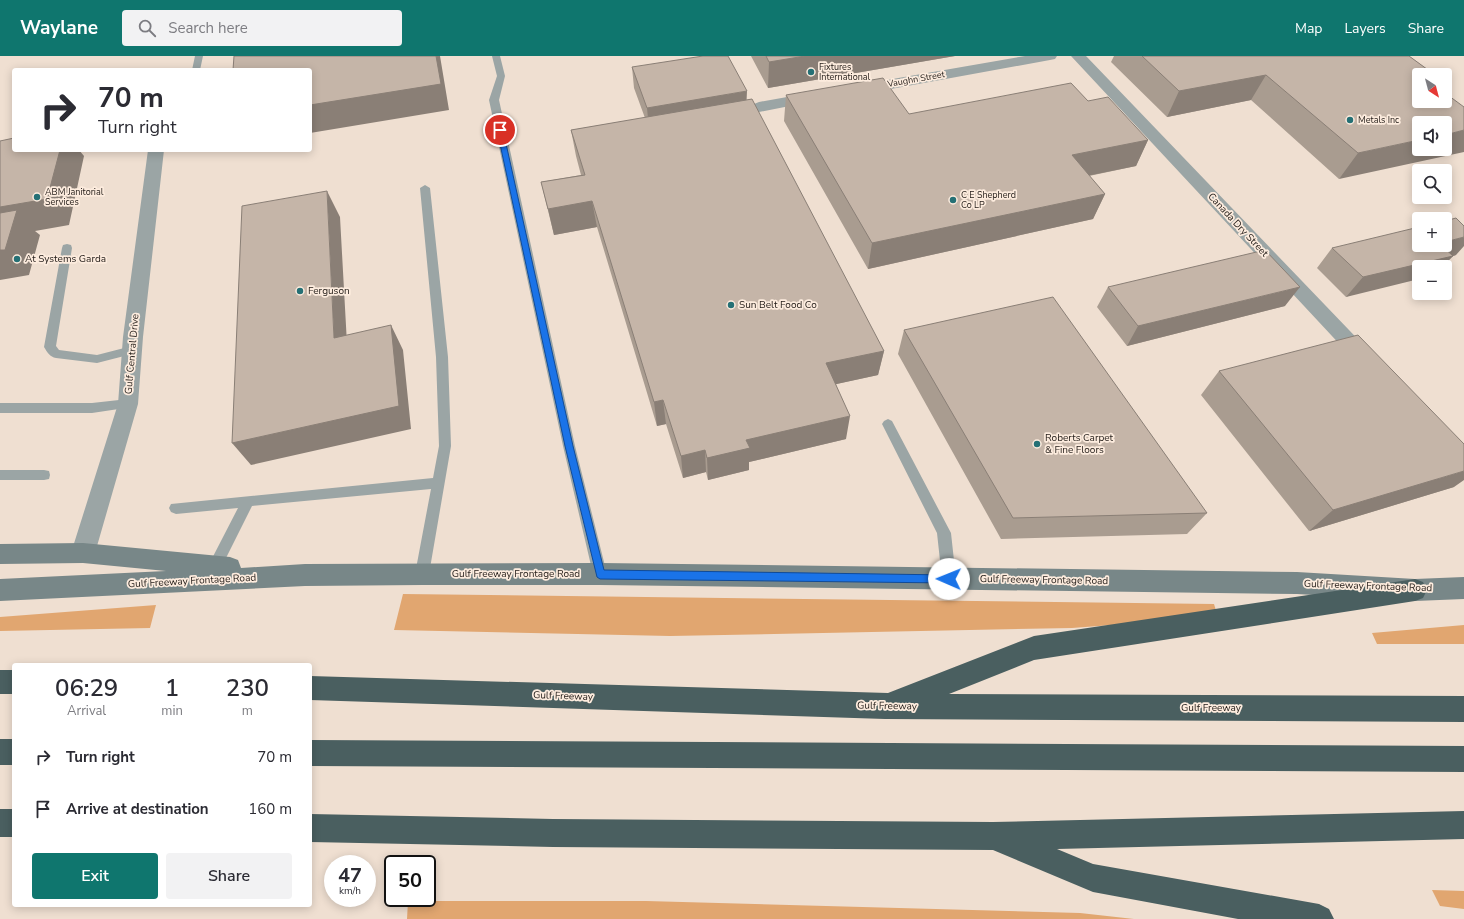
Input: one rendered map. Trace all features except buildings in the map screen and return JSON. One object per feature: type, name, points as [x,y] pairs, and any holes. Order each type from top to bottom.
[{"type":"highway","points":[[885,706],[1034,648],[1416,590]]},
{"type":"highway","points":[[0,682],[12,682]]},
{"type":"highway","name":"Gulf Freeway","points":[[312,688],[885,706],[1464,708]]},
{"type":"highway","points":[[0,752],[12,752]]},
{"type":"highway","points":[[312,753],[1464,759]]},
{"type":"highway","points":[[0,823],[12,823]]},
{"type":"highway","points":[[312,828],[553,833],[993,836],[1464,825]]},
{"type":"highway","points":[[993,836],[1093,878],[1320,919]]},
{"type":"main road","points":[[0,554],[83,553],[211,573]]},
{"type":"main road","name":"Gulf Freeway Frontage Road","points":[[0,590],[211,573],[305,575],[600,574],[1297,583],[1416,590],[1464,588]]},
{"type":"street","name":"Vaughn Street","points":[[846,92],[1050,56]]},
{"type":"street","name":"Canada Dry Street","points":[[1078,56],[1377,372]]},
{"type":"street","points":[[759,107],[830,95]]},
{"type":"street","name":"Gulf Central Drive","points":[[83,553],[128,404],[132,350],[156,152]]},
{"type":"lane","points":[[196,68],[199,56]]},
{"type":"lane","points":[[496,56],[501,76],[494,100],[569,446],[600,574]]},
{"type":"lane","points":[[422,574],[445,446],[442,357],[425,188]]},
{"type":"lane","points":[[67,248],[50,347],[56,354],[97,359],[132,350]]},
{"type":"lane","points":[[0,408],[92,408],[128,404]]},
{"type":"lane","points":[[888,424],[944,533],[949,579]]},
{"type":"lane","points":[[0,475],[44,475]]},
{"type":"lane","points":[[176,508],[438,483]]},
{"type":"lane","points":[[211,573],[248,501]]},
{"type":"shaded area","points":[[403,594],[1214,604],[1218,617],[1072,628],[670,636],[394,630]]},
{"type":"shaded area","points":[[156,605],[150,628],[0,631],[0,617]]},
{"type":"shaded area","points":[[1464,625],[1464,644],[1377,644],[1372,633]]},
{"type":"shaded area","points":[[1432,890],[1464,891],[1464,909],[1440,906]]},
{"type":"shaded area","points":[[436,901],[646,901],[1080,913],[1134,919],[407,919],[408,907],[436,907]]},
{"type":"place","name":"Fixtures International","points":[[811,72]]},
{"type":"place","name":"Metals Inc","points":[[1350,120]]},
{"type":"place","name":"ABM Janitorial Services","points":[[37,197]]},
{"type":"place","name":"C E Shepherd Co LP","points":[[953,200]]},
{"type":"place","name":"At Systems Garda","points":[[17,259]]},
{"type":"place","name":"Ferguson","points":[[300,291]]},
{"type":"place","name":"Sun Belt Food Co","points":[[731,305]]},
{"type":"place","name":"Roberts Carpet & Fine Floors","points":[[1037,444]]},
{"type":"route","points":[[500,130],[569,446],[600,574],[949,579]]}]
